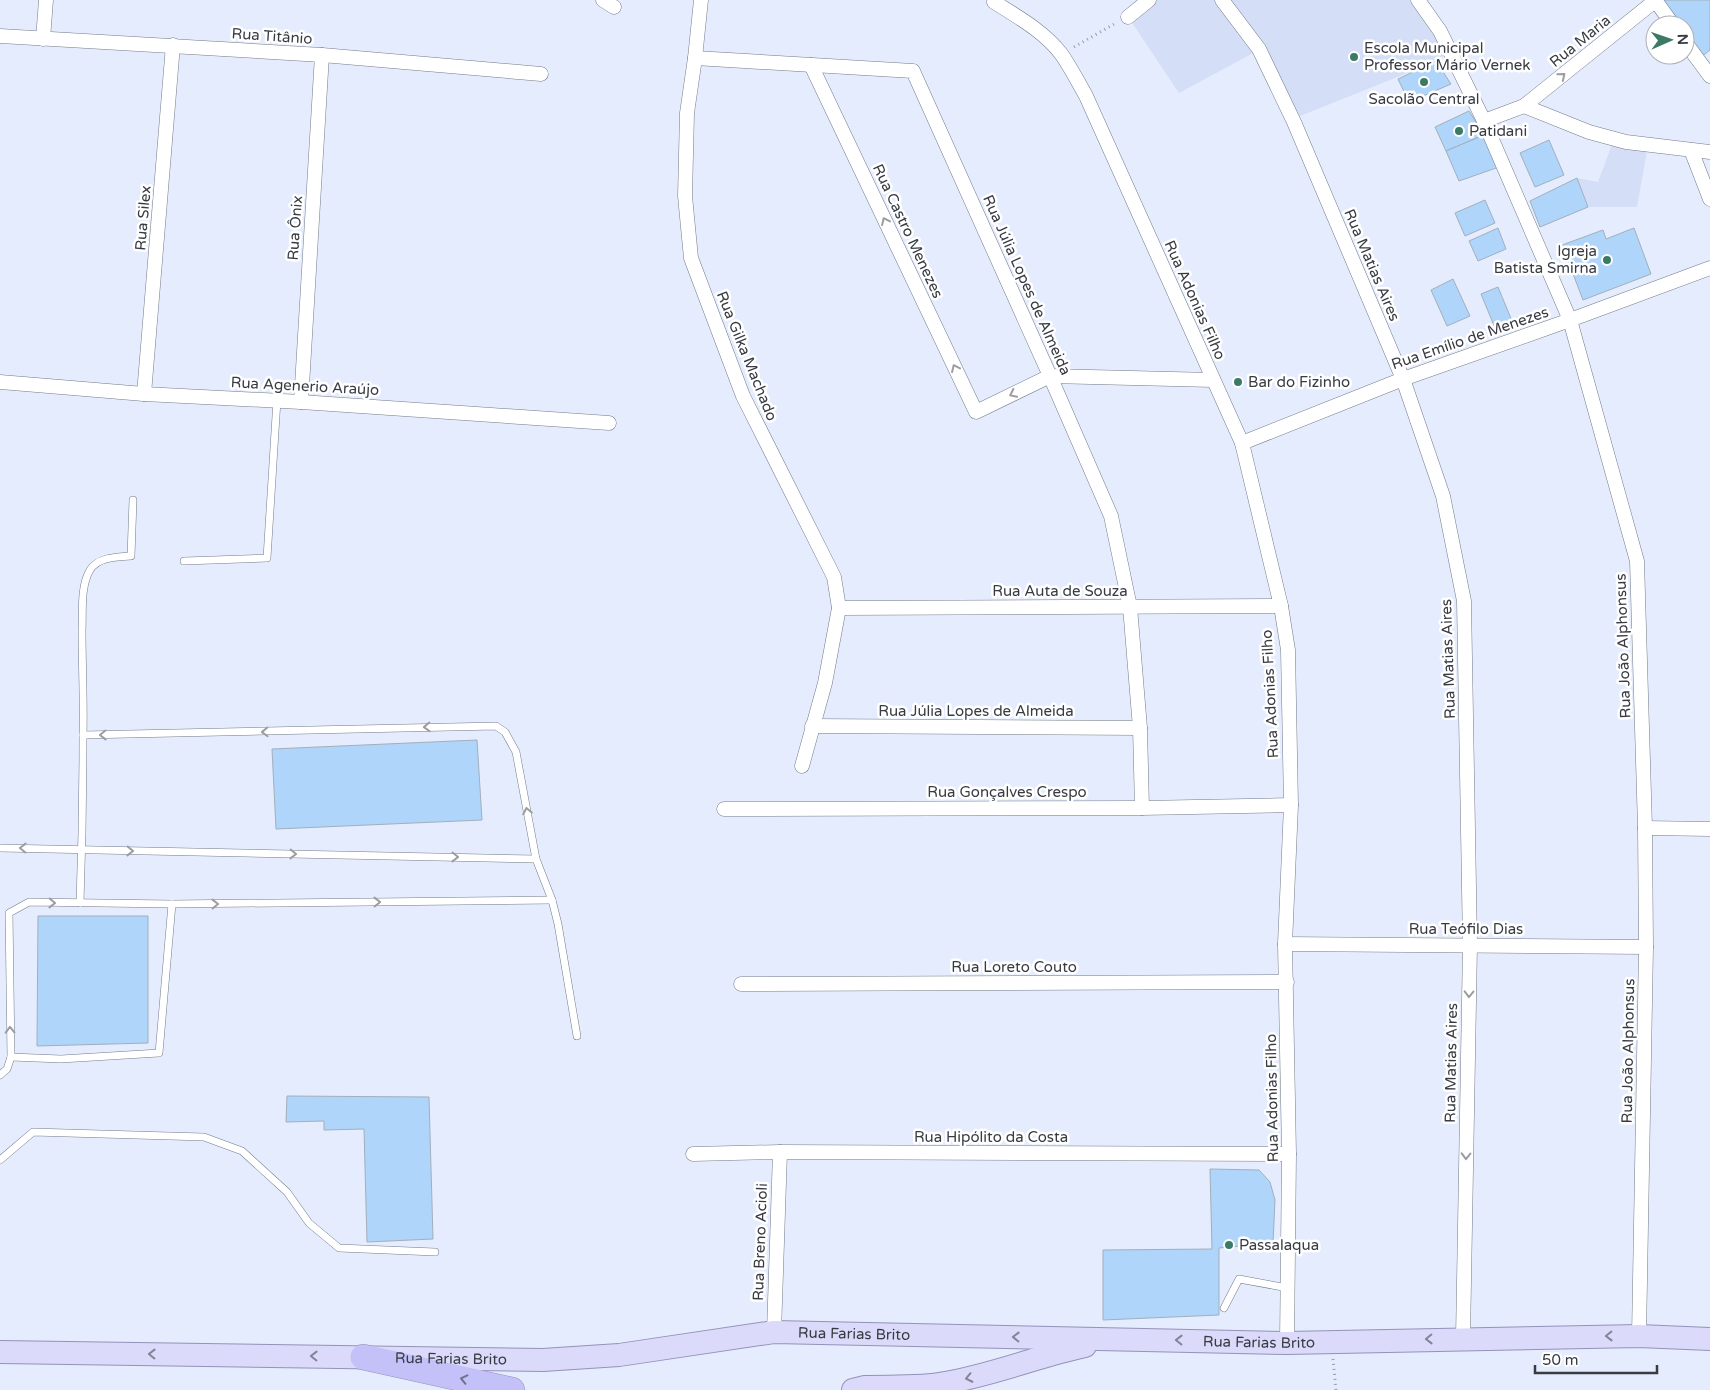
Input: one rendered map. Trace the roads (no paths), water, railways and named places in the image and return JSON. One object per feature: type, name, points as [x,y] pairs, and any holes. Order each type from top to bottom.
[{"type":"highway","points":[[363,1357],[512,1390]]},
{"type":"main road","name":"Rua Farias Brito","points":[[0,1352],[544,1360],[619,1355],[774,1332],[1288,1343],[1463,1338],[1639,1336],[1710,1339]]},
{"type":"main road","points":[[853,1390],[865,1387],[943,1384],[994,1373],[1071,1349],[1118,1339]]},
{"type":"street","points":[[44,39],[46,0]]},
{"type":"street","name":"Rua Gilka Machado","points":[[701,0],[687,113],[685,196],[691,258],[743,396],[834,577],[839,608],[825,683],[802,766]]},
{"type":"street","points":[[1128,16],[1149,0]]},
{"type":"street","name":"Rua Matias Aires","points":[[1222,0],[1259,49],[1294,122],[1403,379],[1443,496],[1464,601],[1470,945],[1463,1338]]},
{"type":"street","name":"Rua João Alphonsus","points":[[1418,0],[1440,31],[1484,121],[1570,320],[1637,561],[1645,828],[1646,947],[1639,1336]]},
{"type":"street","points":[[1656,0],[1666,15]]},
{"type":"street","name":"Rua Maria","points":[[1484,121],[1524,106],[1656,0]]},
{"type":"street","name":"Rua Adonias Filho","points":[[994,2],[1021,18],[1043,35],[1061,54],[1086,96],[1242,442],[1281,606],[1288,650],[1291,804],[1286,944],[1289,1154],[1288,1343]]},
{"type":"street","name":"Rua Titânio","points":[[0,36],[322,55],[540,74]]},
{"type":"street","name":"Rua Silex","points":[[144,394],[173,46]]},
{"type":"street","name":"Rua Ônix","points":[[300,402],[322,55]]},
{"type":"street","points":[[1695,56],[1710,76]]},
{"type":"street","name":"Rua Júlia Lopes de Almeida","points":[[695,58],[913,71],[1050,376],[1110,516],[1130,607],[1140,728],[1142,808]]},
{"type":"street","name":"Rua Castro Menezes","points":[[811,65],[976,412],[1050,376]]},
{"type":"street","points":[[1524,106],[1589,132],[1626,142],[1710,152]]},
{"type":"street","points":[[1690,150],[1710,199]]},
{"type":"street","name":"Rua Emílio de Menezes","points":[[1242,442],[1403,379],[1710,268]]},
{"type":"street","points":[[1050,376],[1213,380]]},
{"type":"street","name":"Rua Agenerio Araújo","points":[[0,382],[144,394],[278,400],[609,423]]},
{"type":"street","name":"Rua Auta de Souza","points":[[839,608],[1281,606]]},
{"type":"street","name":"Rua Júlia Lopes de Almeida","points":[[812,726],[1140,728]]},
{"type":"street","name":"Rua Gonçalves Crespo","points":[[724,809],[1142,808],[1291,804]]},
{"type":"street","points":[[1645,828],[1710,829]]},
{"type":"street","name":"Rua Teófilo Dias","points":[[1286,944],[1646,947]]},
{"type":"street","name":"Rua Loreto Couto","points":[[742,984],[1286,982]]},
{"type":"street","name":"Rua Hipólito da Costa","points":[[693,1154],[780,1152],[1289,1154]]},
{"type":"street","name":"Rua Breno Acioli","points":[[774,1332],[780,1152]]},
{"type":"lane","points":[[184,561],[267,558],[278,400]]},
{"type":"lane","points":[[80,903],[84,735],[83,610],[86,580],[90,569],[99,562],[110,558],[131,556],[133,500]]},
{"type":"lane","points":[[84,735],[496,726],[505,732],[516,752],[536,859],[552,900],[558,924],[577,1036]]},
{"type":"lane","points":[[0,848],[536,859]]},
{"type":"lane","points":[[0,916],[29,902],[172,904],[552,900]]},
{"type":"lane","points":[[10,1057],[61,1059],[159,1053],[172,904]]},
{"type":"lane","points":[[0,1075],[7,1069],[10,1057],[9,913]]},
{"type":"lane","points":[[0,1160],[33,1132],[204,1137],[242,1151],[287,1192],[309,1223],[339,1248],[435,1252]]},
{"type":"lane","points":[[1224,1308],[1239,1279],[1288,1288]]},
{"type":"place","name":"Escola Municipal Professor Mário Vernek","points":[[1354,57]]},
{"type":"place","name":"Sacolão Central","points":[[1424,82]]},
{"type":"place","name":"Patidani","points":[[1459,131]]},
{"type":"place","name":"Igreja Batista Smirna","points":[[1607,260]]},
{"type":"place","name":"Bar do Fizinho","points":[[1238,382]]},
{"type":"place","name":"Passalaqua","points":[[1229,1245]]}]
